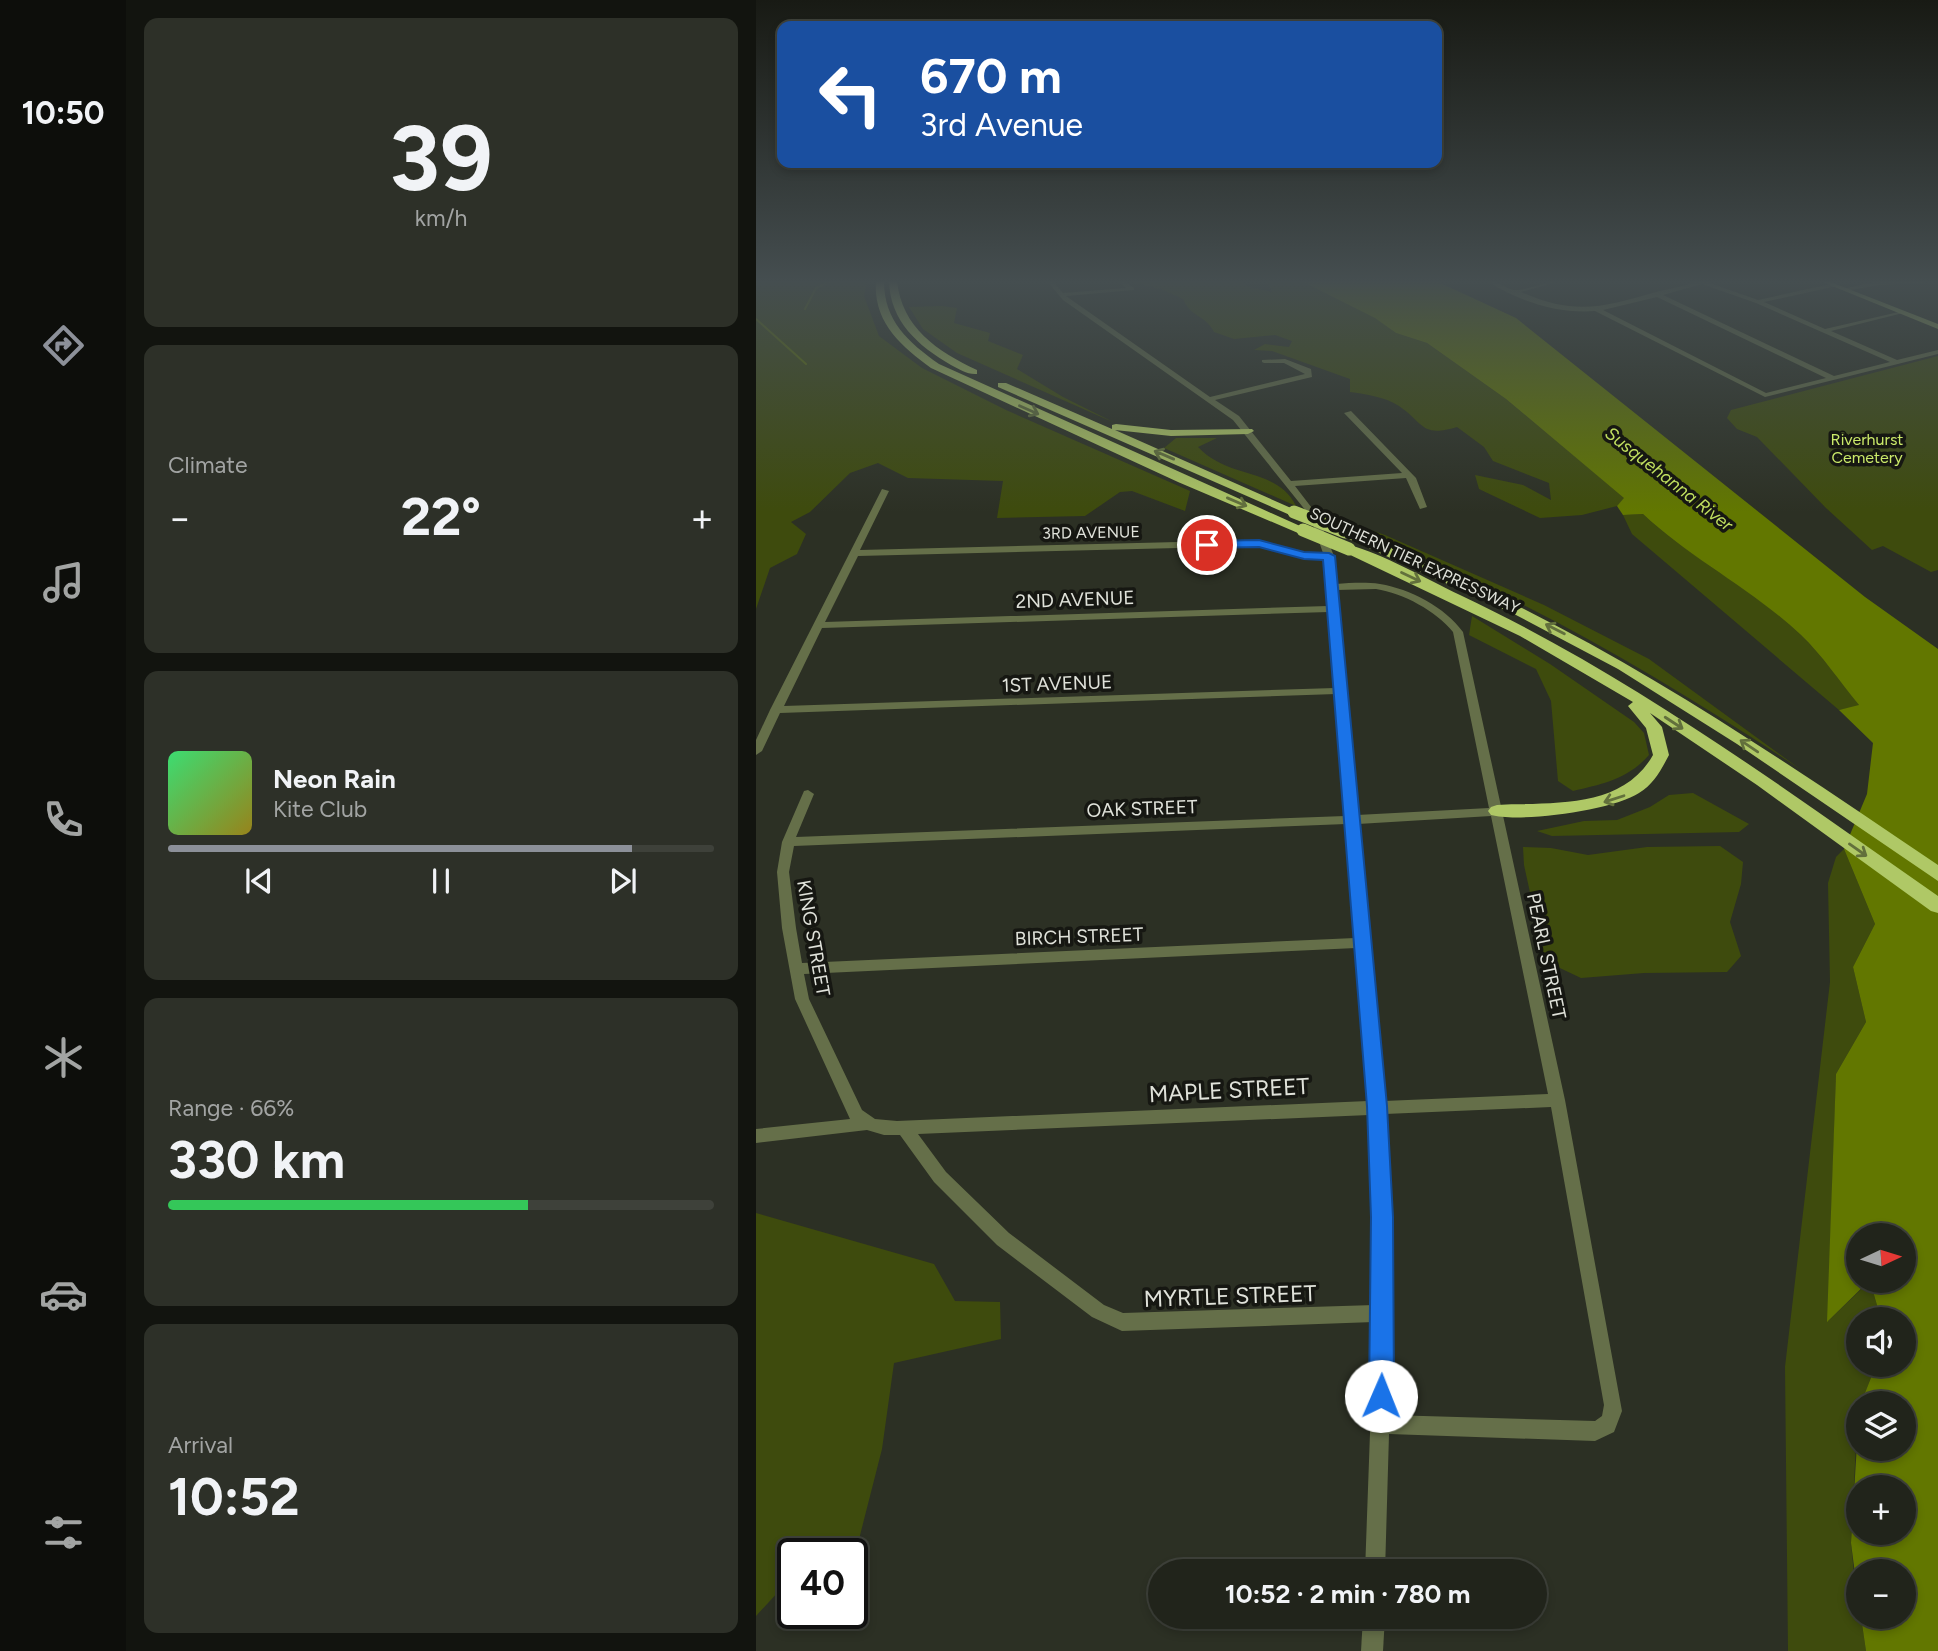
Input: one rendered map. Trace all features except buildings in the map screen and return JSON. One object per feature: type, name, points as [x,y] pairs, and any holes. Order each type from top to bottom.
[{"type":"highway","name":"SOUTHERN TIER EXPRESSWAY","points":[[924,358],[935,366],[1182,479],[1349,549],[1469,604],[1584,665],[1703,742],[1938,906]]},
{"type":"highway","name":"SOUTHERN TIER EXPRESSWAY","points":[[948,358],[984,377],[1345,532],[1514,608],[1578,640],[1662,690],[1938,874]]},
{"type":"highway","points":[[1065,412],[1109,425],[1147,432],[1248,431]]},
{"type":"highway","points":[[1497,811],[1599,803],[1623,796],[1639,787],[1657,766],[1661,755],[1660,744],[1650,721],[1584,665]]},
{"type":"street","points":[[1151,358],[1210,399],[1248,431],[1291,484],[1320,528],[1329,556],[1377,1106],[1383,1313],[1376,1559]]},
{"type":"street","points":[[1691,358],[1764,395],[1913,358]]},
{"type":"street","points":[[1791,358],[1835,379]]},
{"type":"street","points":[[1887,358],[1896,362]]},
{"type":"street","points":[[1264,361],[1289,362],[1309,373]]},
{"type":"street","points":[[1210,399],[1295,380],[1309,373]]},
{"type":"street","points":[[1348,413],[1408,475],[1416,486],[1423,507]]},
{"type":"street","points":[[1291,484],[1408,475]]},
{"type":"street","points":[[756,751],[885,491]]},
{"type":"street","name":"3RD AVENUE","points":[[853,553],[1259,543],[1304,555],[1329,556]]},
{"type":"street","name":"PEARL STREET","points":[[1331,587],[1382,587],[1443,616],[1454,626],[1461,643],[1557,1100],[1613,1405],[1612,1420],[1608,1426],[1595,1431],[1381,1424]]},
{"type":"street","name":"2ND AVENUE","points":[[817,625],[1333,609]]},
{"type":"street","name":"1ST AVENUE","points":[[775,710],[1340,691]]},
{"type":"street","name":"KING STREET","points":[[808,794],[788,842],[783,872],[796,969],[802,999],[856,1115],[866,1124]]},
{"type":"street","name":"OAK STREET","points":[[788,842],[1497,811]]},
{"type":"street","name":"BIRCH STREET","points":[[796,969],[1363,943]]},
{"type":"street","name":"MAPLE STREET","points":[[904,1128],[1557,1100]]},
{"type":"street","points":[[756,1136],[866,1124],[882,1129],[904,1128]]},
{"type":"street","name":"MYRTLE STREET","points":[[904,1128],[940,1177],[1003,1239],[1098,1311],[1122,1322],[1383,1313]]},
{"type":"street","points":[[1370,1651],[1373,1629]]},
{"type":"green space","points":[[756,358],[909,358],[922,368],[1006,410],[1190,491],[1185,511],[1132,491],[1120,492],[1085,516],[997,518],[1003,481],[908,478],[878,463],[850,473],[810,512],[791,522],[806,534],[797,554],[770,568],[756,609]]},
{"type":"green space","points":[[968,358],[1022,358],[1017,369],[1063,397],[1115,423]]},
{"type":"green space","points":[[1292,358],[1448,358],[1506,399],[1625,498],[1617,506],[1582,515],[1540,518],[1479,489],[1475,475],[1523,485],[1551,500],[1549,483],[1493,461],[1484,447],[1457,427],[1429,430],[1394,403],[1375,396],[1350,392],[1350,379]]},
{"type":"green space","name":"Riverhurst Cemetery","points":[[1938,358],[1938,570],[1931,572],[1883,546],[1872,550],[1826,508],[1757,437],[1737,429],[1727,418],[1731,410]]},
{"type":"green space","points":[[1176,438],[1217,438],[1198,447],[1224,465],[1277,485],[1288,494],[1296,506],[1164,448]]},
{"type":"green space","points":[[1643,514],[1782,618],[1817,652],[1860,706],[1839,710],[1632,534],[1623,515]]},
{"type":"green space","points":[[1341,525],[1356,525],[1385,535],[1544,605],[1649,659],[1800,769],[1634,665],[1520,603],[1462,575]]},
{"type":"green space","points":[[1472,616],[1550,664],[1634,722],[1644,733],[1649,755],[1624,775],[1595,786],[1573,791],[1558,781],[1551,701],[1536,669],[1469,635]]},
{"type":"green space","points":[[1693,793],[1749,824],[1739,832],[1552,836],[1537,831],[1584,821],[1617,820],[1650,807],[1669,795]]},
{"type":"green space","points":[[1720,846],[1743,862],[1741,884],[1730,922],[1741,956],[1727,972],[1644,973],[1581,978],[1545,961],[1524,865],[1523,847],[1551,848],[1588,855],[1647,847]]},
{"type":"green space","points":[[1844,849],[1875,924],[1853,967],[1866,1022],[1836,1074],[1828,1321],[1857,1293],[1873,1293],[1878,1307],[1846,1307],[1846,1377],[1871,1377],[1866,1391],[1846,1391],[1846,1461],[1855,1461],[1854,1475],[1846,1475],[1846,1545],[1851,1545],[1853,1559],[1846,1559],[1846,1629],[1863,1629],[1866,1651],[1788,1651],[1785,1367],[1830,982],[1828,883],[1836,857]]},
{"type":"green space","points":[[756,1213],[934,1264],[955,1301],[1000,1302],[1001,1339],[894,1363],[882,1449],[859,1538],[777,1538],[777,1593],[756,1616]]},
{"type":"water","name":"Susquehanna River","points":[[1448,358],[1566,358],[1865,597],[1938,649],[1938,1651],[1866,1651],[1863,1629],[1916,1629],[1916,1559],[1853,1559],[1851,1545],[1916,1545],[1916,1475],[1855,1475],[1856,1461],[1916,1461],[1916,1391],[1866,1391],[1871,1377],[1916,1377],[1916,1307],[1878,1307],[1873,1293],[1916,1293],[1916,1223],[1846,1223],[1846,1293],[1857,1293],[1827,1322],[1836,1074],[1866,1022],[1853,967],[1875,924],[1844,849],[1867,794],[1873,743],[1839,710],[1859,705],[1801,635],[1643,514],[1623,515],[1617,506],[1624,498],[1506,399]]},
{"type":"waterway","points":[[799,358],[806,364]]},
{"type":"route","points":[[1207,545],[1259,543],[1304,555],[1329,556],[1377,1106],[1382,1217],[1381,1396]]}]
